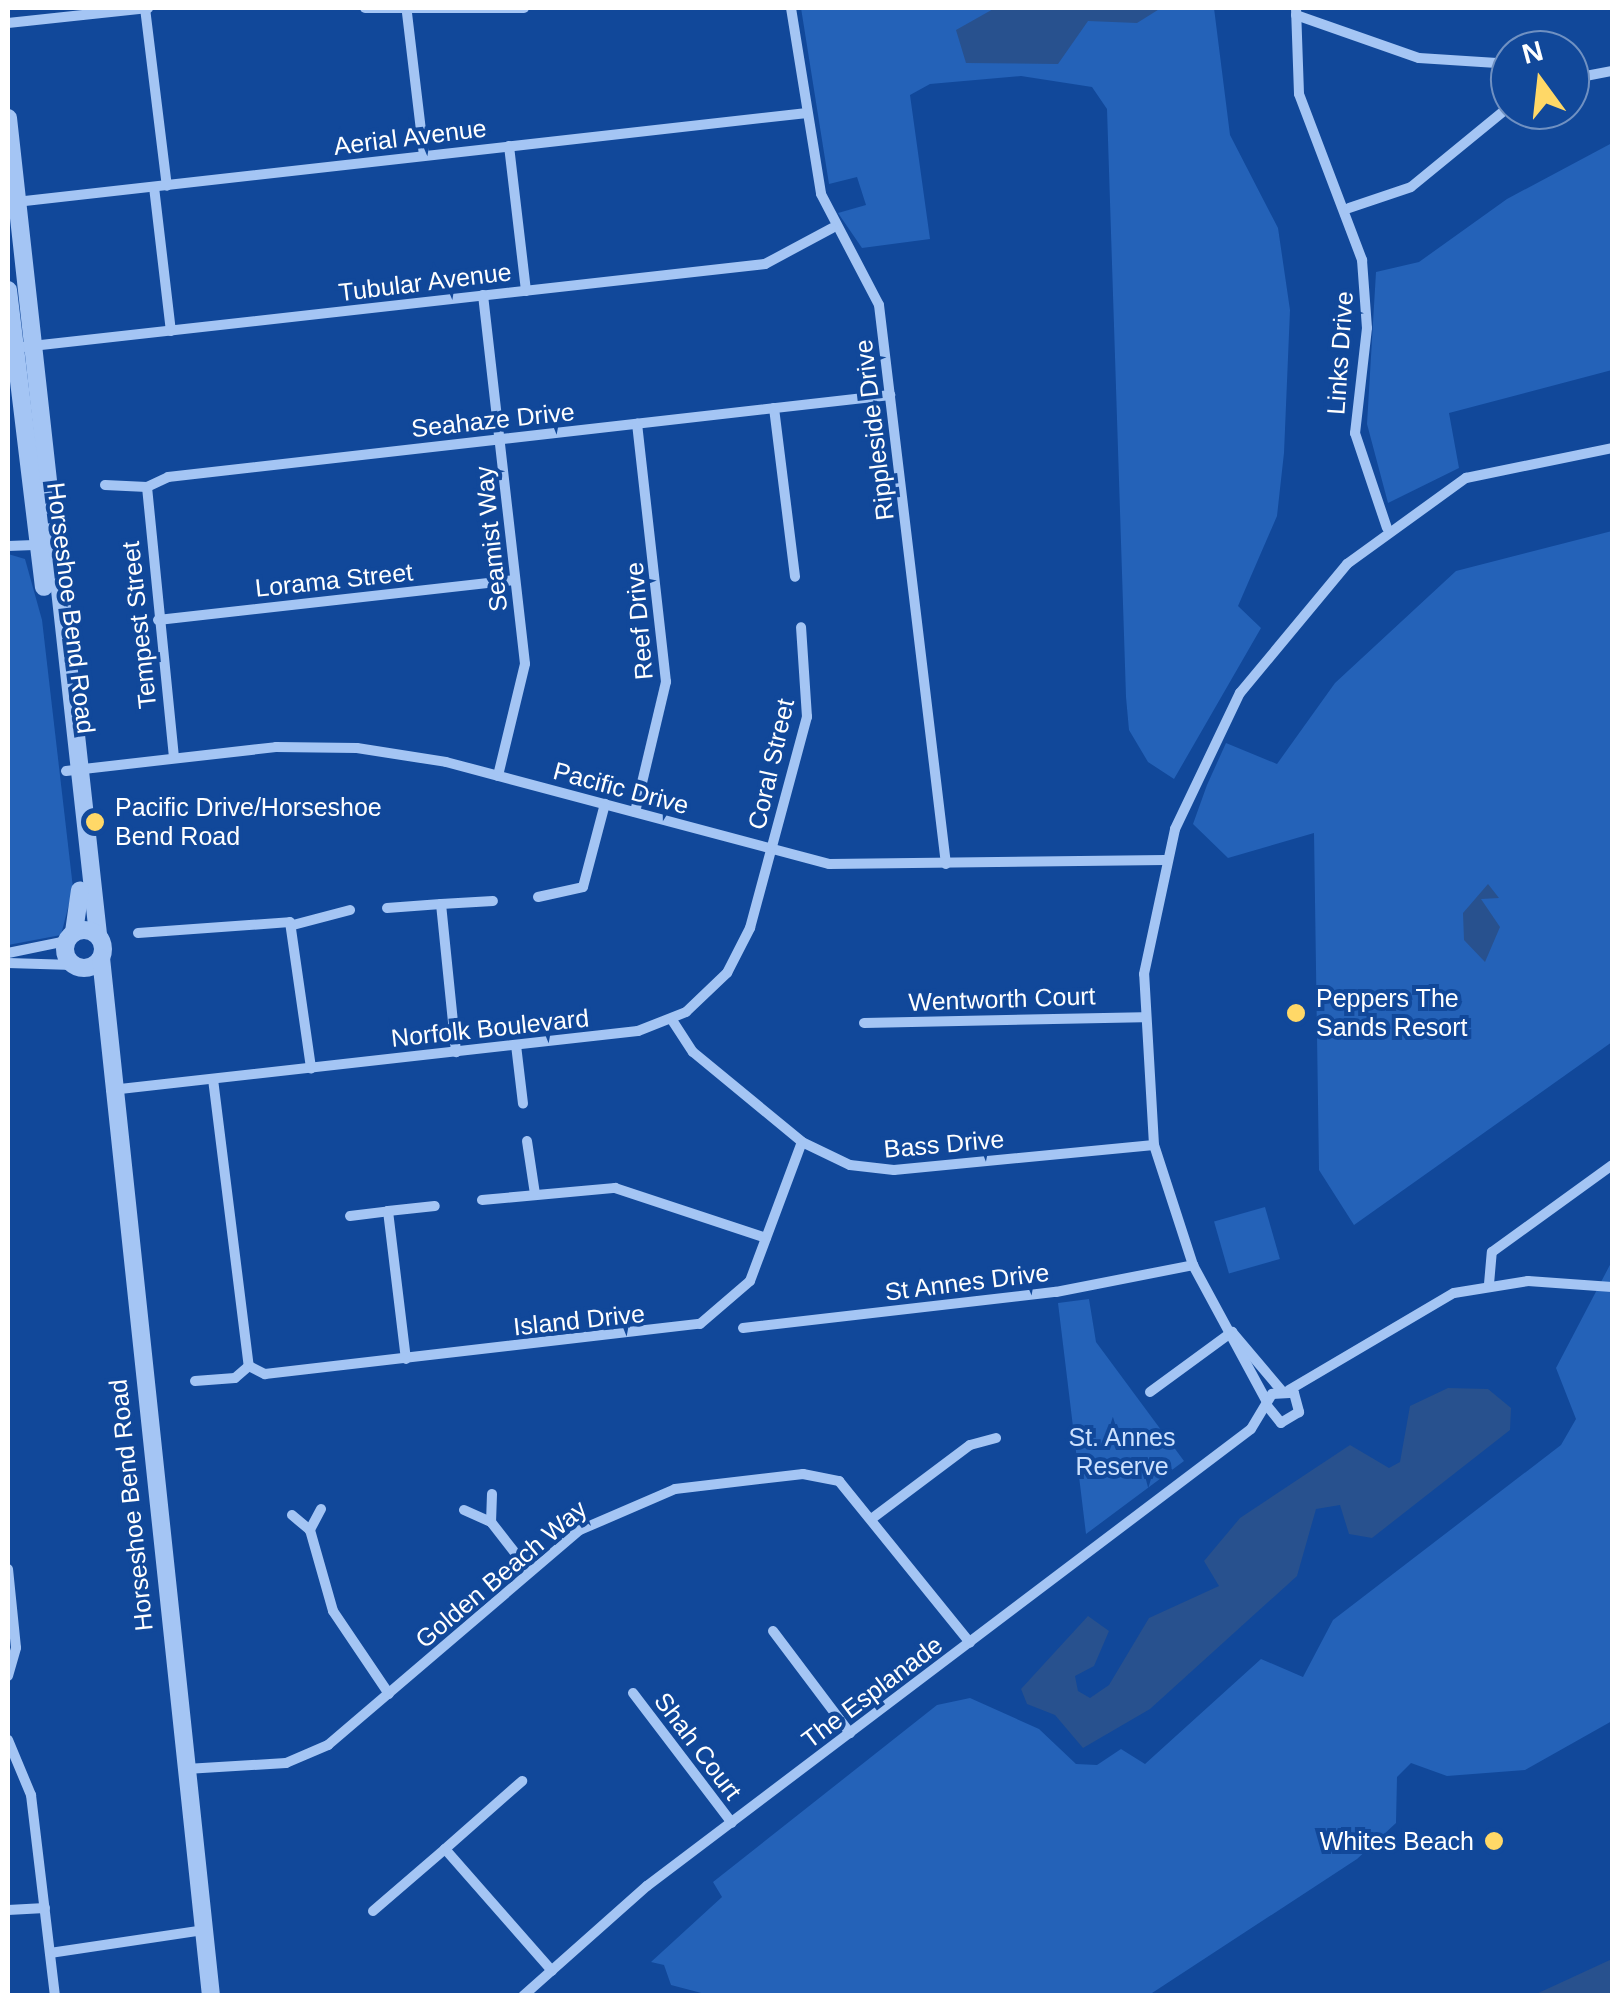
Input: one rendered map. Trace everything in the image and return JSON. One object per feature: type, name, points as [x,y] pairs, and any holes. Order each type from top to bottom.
[{"type":"street","points":[[8,24],[147,8],[167,186]]},
{"type":"street","points":[[365,8],[407,13],[524,8]]},
{"type":"street","name":"Rippleside Drive","points":[[791,8],[832,228],[877,295],[946,864]]},
{"type":"street","points":[[1296,11],[1419,58],[1490,63]]},
{"type":"street","name":"Links Drive","points":[[1296,11],[1298,94],[1349,208],[1367,306],[1356,444],[1388,528]]},
{"type":"street","points":[[407,13],[424,155]]},
{"type":"street","name":"Aerial Avenue","points":[[16,202],[808,113]]},
{"type":"street","name":"Horseshoe Bend Road","points":[[8,118],[43,545],[71,771],[101,958],[100,1010],[108,1090],[211,1996]]},
{"type":"street","points":[[1349,208],[1400,194],[1490,122]]},
{"type":"street","points":[[508,146],[526,291]]},
{"type":"street","points":[[154,188],[171,331]]},
{"type":"street","name":"Tubular Avenue","points":[[24,348],[765,264],[832,228]]},
{"type":"street","name":"Horseshoe Bend Road","points":[[8,294],[24,348]]},
{"type":"street","name":"Seamist Way","points":[[483,296],[525,678],[498,776]]},
{"type":"street","name":"Seahaze Drive","points":[[105,485],[148,487],[168,477],[890,395]]},
{"type":"street","points":[[774,408],[796,577]]},
{"type":"street","name":"Reef Drive","points":[[635,812],[666,682],[638,424]]},
{"type":"street","points":[[1278,1422],[1193,1265],[1154,1144],[1142,1017],[1165,860],[1240,693],[1302,610],[1388,528],[1466,478],[1612,448]]},
{"type":"street","name":"Tempest Street","points":[[148,487],[174,758]]},
{"type":"street","points":[[8,546],[43,545]]},
{"type":"street","name":"Lorama Street","points":[[158,620],[515,580]]},
{"type":"street","name":"Coral Street","points":[[772,850],[809,702],[801,627]]},
{"type":"street","name":"Pacific Drive","points":[[71,771],[174,758],[358,748],[498,776],[772,850],[861,867],[1052,854],[1165,860]]},
{"type":"street","name":"Horseshoe Bend Road","points":[[71,771],[80,881],[70,937],[74,966],[100,1010]]},
{"type":"street","points":[[538,897],[583,887],[605,804]]},
{"type":"street","points":[[672,1020],[738,959],[772,850]]},
{"type":"street","points":[[386,908],[494,901]]},
{"type":"street","points":[[441,904],[456,1052]]},
{"type":"street","points":[[138,933],[278,917],[293,925],[350,910]]},
{"type":"street","points":[[293,925],[311,1068]]},
{"type":"street","points":[[8,952],[70,937],[98,935]]},
{"type":"street","points":[[8,962],[74,966],[101,958]]},
{"type":"street","name":"Wentworth Court","points":[[864,1024],[1142,1017]]},
{"type":"street","name":"Norfolk Boulevard","points":[[108,1090],[516,1045],[672,1020]]},
{"type":"street","name":"Bass Drive","points":[[672,1020],[693,1052],[802,1142],[881,1170],[1154,1144]]},
{"type":"street","points":[[516,1045],[523,1104]]},
{"type":"street","points":[[213,1079],[249,1366]]},
{"type":"street","points":[[528,1140],[535,1194]]},
{"type":"street","name":"Island Drive","points":[[195,1381],[235,1378],[249,1366],[266,1374],[700,1324],[743,1293],[802,1142]]},
{"type":"street","points":[[1489,1284],[1492,1252],[1612,1165]]},
{"type":"street","points":[[482,1200],[630,1190],[766,1238]]},
{"type":"street","points":[[350,1216],[435,1206]]},
{"type":"street","points":[[388,1211],[406,1359]]},
{"type":"street","name":"St Annes Drive","points":[[743,1328],[1056,1292],[1193,1265]]},
{"type":"street","name":"The Esplanade","points":[[523,1996],[732,1822],[1252,1428],[1267,1404],[1285,1390],[1321,1376],[1426,1304],[1489,1284],[1612,1287]]},
{"type":"street","points":[[1232,1332],[1300,1406]]},
{"type":"street","points":[[1150,1392],[1232,1332]]},
{"type":"street","name":"The Esplanade","points":[[1252,1428],[1293,1420],[1321,1376]]},
{"type":"street","points":[[874,1517],[970,1445],[996,1438]]},
{"type":"street","name":"Golden Beach Way","points":[[186,1770],[299,1759],[390,1694],[594,1520],[675,1488],[817,1474],[848,1487],[970,1643]]},
{"type":"street","points":[[490,1522],[492,1494]]},
{"type":"street","points":[[310,1530],[320,1509]]},
{"type":"street","points":[[464,1510],[490,1522],[530,1572]]},
{"type":"street","points":[[292,1515],[310,1530],[340,1628],[390,1694]]},
{"type":"street","points":[[8,1570],[16,1648],[8,1676]]},
{"type":"street","points":[[773,1630],[850,1733]]},
{"type":"street","name":"Shah Court","points":[[633,1693],[732,1822]]},
{"type":"street","points":[[8,1740],[27,1776],[54,1996]]},
{"type":"street","points":[[373,1911],[522,1781]]},
{"type":"street","points":[[445,1849],[552,1970]]},
{"type":"street","points":[[8,1910],[45,1908]]},
{"type":"street","points":[[50,1952],[203,1930]]},
{"type":"green space","points":[[801,8],[1214,8],[1230,135],[1278,228],[1290,310],[1284,453],[1277,516],[1238,606],[1261,628],[1174,779],[1148,762],[1129,730],[1107,109],[1092,87],[1021,76],[930,84],[910,95],[930,239],[862,248],[838,213],[866,205],[857,177],[829,184]]},
{"type":"green space","points":[[1612,143],[1612,370],[1449,413],[1459,468],[1388,503],[1367,424],[1376,272],[1419,262],[1507,199]]},
{"type":"green space","points":[[1612,531],[1612,1042],[1354,1225],[1319,1170],[1314,833],[1228,858],[1193,824],[1207,785],[1226,743],[1277,764],[1335,683],[1456,571]]},
{"type":"green space","points":[[8,554],[25,559],[42,620],[73,888],[61,935],[8,945]]},
{"type":"green space","points":[[1265,1207],[1280,1259],[1229,1274],[1214,1222]]},
{"type":"green space","points":[[1612,1261],[1612,1721],[1525,1770],[1447,1776],[1411,1763],[1397,1777],[1396,1823],[1357,1859],[1149,1995],[709,1995],[671,1985],[664,1965],[651,1962],[722,1897],[713,1882],[937,1705],[970,1698],[1039,1729],[1076,1764],[1097,1765],[1121,1749],[1145,1764],[1261,1659],[1303,1677],[1333,1620],[1561,1445],[1576,1419],[1556,1368]]},
{"type":"green space","name":"St. Annes Reserve","points":[[1089,1299],[1096,1342],[1184,1461],[1086,1534],[1058,1303]]},
{"type":"shaded area","points":[[995,8],[1161,8],[1137,23],[1088,21],[1058,64],[966,63],[956,30]]},
{"type":"shaded area","points":[[1488,884],[1499,898],[1481,899],[1500,927],[1485,962],[1464,940],[1463,913]]},
{"type":"shaded area","points":[[1448,1388],[1488,1389],[1511,1408],[1510,1430],[1372,1538],[1349,1534],[1340,1505],[1316,1509],[1297,1576],[1150,1709],[1083,1748],[1055,1715],[1027,1704],[1021,1689],[1088,1616],[1109,1631],[1094,1666],[1075,1676],[1078,1691],[1090,1698],[1109,1685],[1149,1618],[1219,1586],[1204,1561],[1240,1518],[1350,1445],[1389,1468],[1400,1462],[1410,1406]]},
{"type":"shaded area","points":[[1612,1959],[1612,1995],[1534,1995]]},
{"type":"place","name":"Pacific Drive/Horseshoe Bend Road","points":[[95,822]]},
{"type":"place","name":"Peppers The Sands Resort","points":[[1296,1013]]},
{"type":"place","name":"Whites Beach","points":[[1494,1841]]}]
